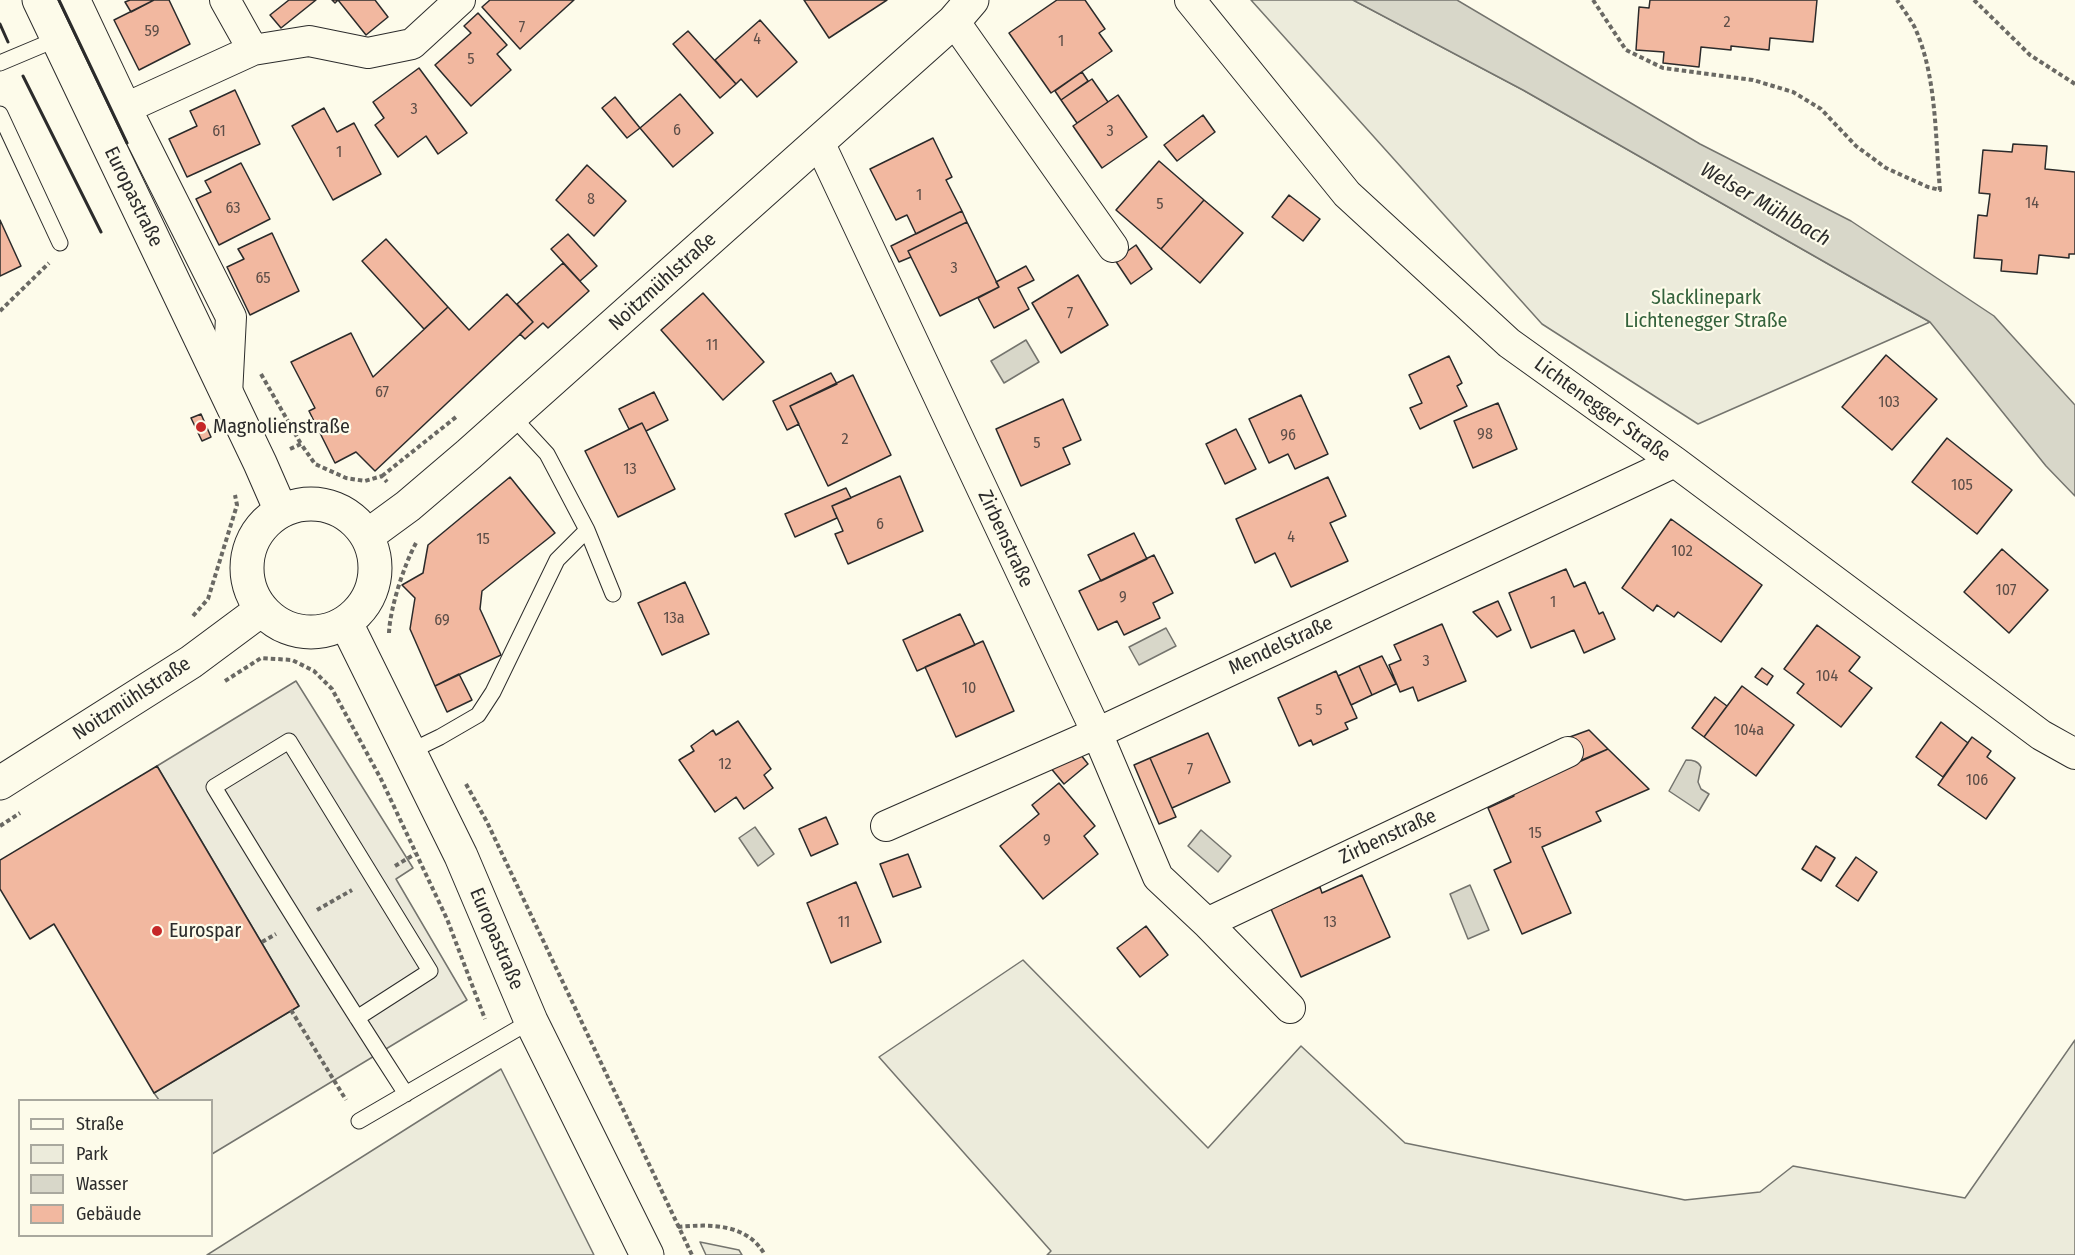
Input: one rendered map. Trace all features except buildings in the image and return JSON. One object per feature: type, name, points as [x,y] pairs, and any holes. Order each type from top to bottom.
[{"type":"street","name":"Europastraße","points":[[39,0],[281,511]]},
{"type":"street","name":"Europastraße","points":[[75,0],[126,108],[231,317],[227,394]]},
{"type":"street","points":[[225,0],[253,50]]},
{"type":"street","points":[[126,108],[253,50],[309,42],[368,52],[412,44],[460,0]]},
{"type":"street","name":"Lichtenegger Straße","points":[[1190,0],[1347,194],[1509,343],[1675,462],[2041,735],[2075,754]]},
{"type":"street","name":"Noitzmühlstraße","points":[[367,536],[416,500],[512,416],[963,11],[1113,247]]},
{"type":"street","name":"Zirbenstraße","points":[[819,142],[1097,733],[1158,877],[1208,923],[1290,1008]]},
{"type":"street","name":"Mendelstraße","points":[[886,826],[1097,733],[1675,462]]},
{"type":"street","points":[[304,504],[329,506],[350,517],[367,536],[375,559],[374,583],[363,606],[346,623],[324,632],[301,632],[279,625],[261,609],[248,584],[248,555],[259,530],[281,511],[304,504]]},
{"type":"street","name":"Noitzmühlstraße","points":[[0,783],[190,662],[261,609]]},
{"type":"street","name":"Europastraße","points":[[346,623],[461,856],[531,1021],[645,1250]]},
{"type":"street","name":"Zirbenstraße","points":[[1208,923],[1568,752]]},
{"type":"lane","points":[[0,63],[57,39]]},
{"type":"lane","points":[[0,114],[60,243]]},
{"type":"lane","points":[[512,416],[547,454],[587,530],[613,594]]},
{"type":"lane","points":[[410,752],[478,715],[493,692],[557,560],[587,530]]},
{"type":"lane","points":[[357,1018],[430,971],[289,741],[214,787],[296,922],[357,1018],[406,1094]]},
{"type":"lane","points":[[359,1121],[531,1021]]},
{"type":"path","points":[[1593,0],[1626,50],[1663,68],[1753,80],[1793,92],[1821,109],[1856,146],[1886,168],[1940,190],[1931,90],[1923,50],[1914,26],[1897,0]]},
{"type":"path","points":[[1974,0],[2030,55],[2075,84]]},
{"type":"path","points":[[0,311],[57,255],[60,243]]},
{"type":"path","points":[[258,368],[301,444]]},
{"type":"path","points":[[188,622],[208,598],[237,505],[234,486]]},
{"type":"path","points":[[440,737],[487,822],[692,1255]]},
{"type":"path","points":[[262,942],[415,854]]},
{"type":"path","points":[[291,1010],[359,1121]]},
{"type":"path","points":[[645,1250],[678,1227],[709,1224],[742,1231],[761,1248],[765,1255]]},
{"type":"green space","name":"Slacklinepark Lichtenegger Straße","points":[[1251,0],[1353,0],[1523,90],[1930,322],[1698,424],[1542,324]]},
{"type":"green space","points":[[1023,960],[1208,1148],[1301,1046],[1405,1143],[1685,1200],[1760,1192],[1793,1166],[1965,1198],[2075,1040],[2075,1255],[1047,1255],[1051,1251],[879,1057]]},
{"type":"green space","points":[[501,1069],[594,1255],[207,1255]]},
{"type":"green space","points":[[700,1242],[739,1250],[742,1255],[706,1255]]},
{"type":"shaded area","points":[[296,681],[413,868],[396,879],[467,1000],[213,1153],[213,1099],[158,1099],[154,1093],[299,1006],[157,766]]},
{"type":"water","name":"Welser Mühlbach","points":[[1353,0],[1457,0],[1700,144],[1851,221],[1994,316],[2075,405],[2075,496],[2046,466],[1930,322],[1523,90]]},
{"type":"water","points":[[1026,340],[1039,362],[1004,383],[991,361]]},
{"type":"water","points":[[1166,628],[1176,646],[1139,665],[1129,647]]},
{"type":"water","points":[[1686,760],[1695,761],[1700,765],[1698,782],[1701,789],[1709,794],[1699,811],[1669,791]]},
{"type":"water","points":[[755,827],[774,854],[758,866],[739,838]]},
{"type":"water","points":[[1201,830],[1231,856],[1218,872],[1188,846]]},
{"type":"water","points":[[1470,885],[1489,930],[1468,939],[1450,894]]},
{"type":"wall","points":[[59,0],[127,143]]},
{"type":"wall","points":[[0,24],[8,42]]},
{"type":"wall","points":[[23,76],[101,232]]},
{"type":"place","name":"Magnolienstraße","points":[[201,427]]},
{"type":"place","name":"Eurospar","points":[[157,931]]}]
